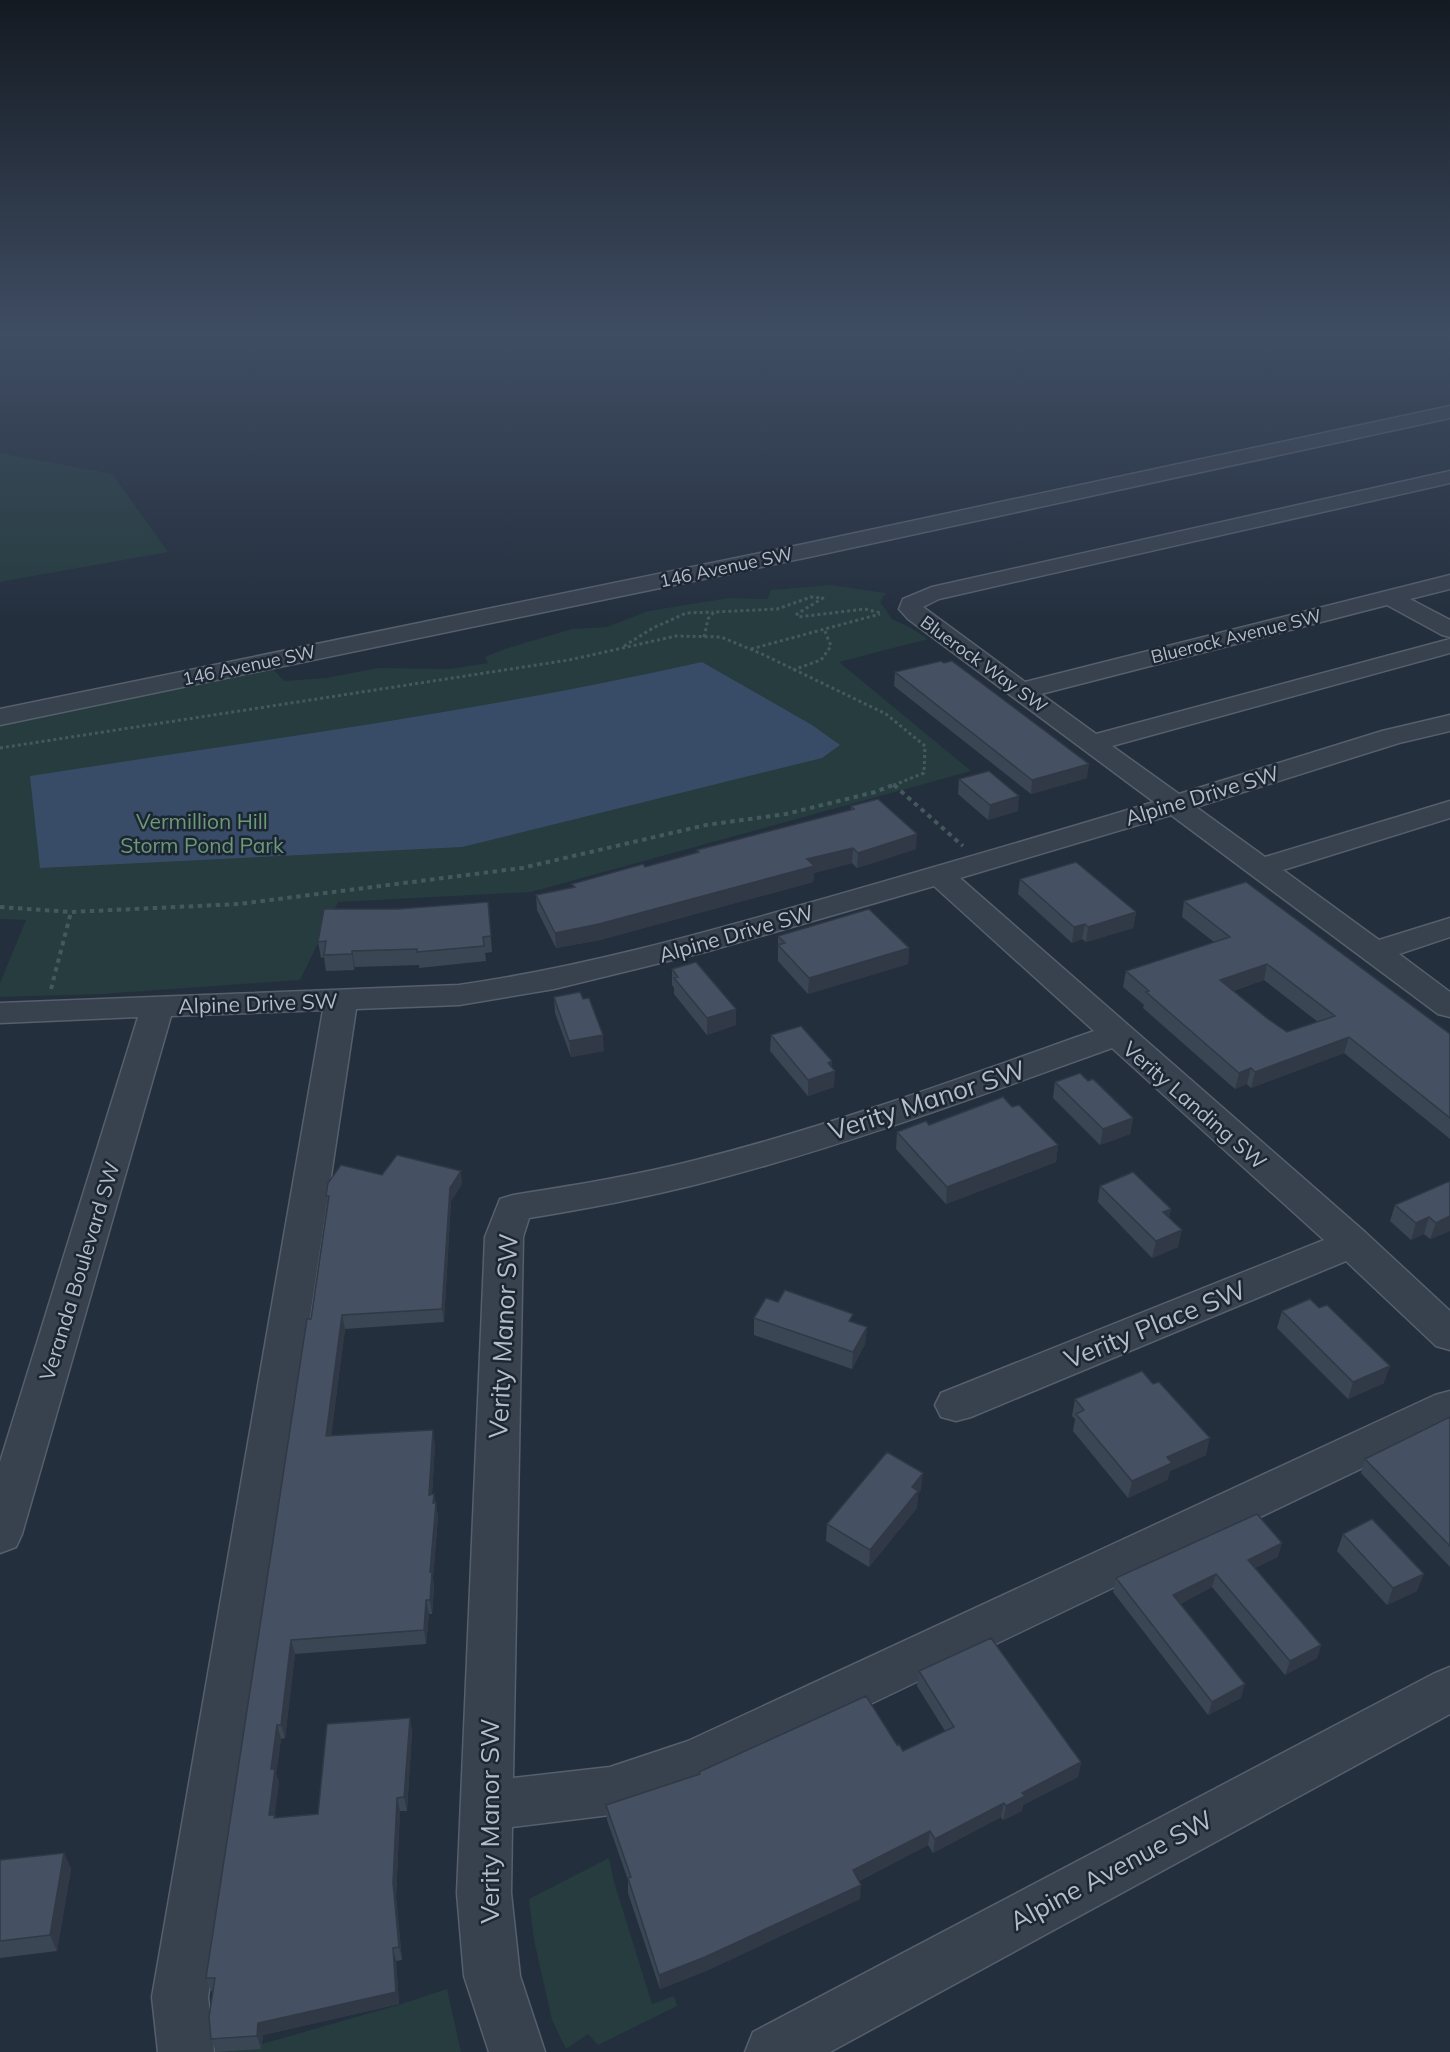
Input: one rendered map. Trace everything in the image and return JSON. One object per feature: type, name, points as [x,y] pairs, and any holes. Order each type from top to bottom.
[{"type":"street","name":"146 Avenue SW","points":[[0,717],[809,550],[1377,428]]},
{"type":"street","name":"Bluerock Way SW","points":[[1450,477],[932,594],[911,604],[911,609],[916,614],[1450,1007]]},
{"type":"street","points":[[1413,486],[1441,498]]},
{"type":"street","name":"Bluerock Avenue SW","points":[[1021,691],[1450,582]]},
{"type":"street","points":[[1389,597],[1450,630]]},
{"type":"street","points":[[1092,743],[1450,646]]},
{"type":"street","name":"Alpine Drive SW","points":[[0,1013],[459,995],[522,987],[578,976],[658,956],[940,876],[1391,737],[1450,723]]},
{"type":"street","points":[[1261,868],[1450,809]]},
{"type":"street","name":"Verity Landing SW","points":[[940,876],[1115,1035],[1353,1243],[1450,1335]]},
{"type":"street","points":[[1375,952],[1450,927]]},
{"type":"street","points":[[186,2052],[180,1997],[341,999]]},
{"type":"street","name":"Veranda Boulevard SW","points":[[0,1534],[157,1008]]},
{"type":"street","name":"Verity Manor SW","points":[[517,2052],[492,1976],[484,1893],[504,1237],[513,1208],[599,1193],[725,1165],[940,1098],[1115,1035]]},
{"type":"street","name":"Verity Place SW","points":[[956,1405],[1353,1243]]},
{"type":"street","points":[[486,1806],[610,1791],[698,1761],[1450,1407]]},
{"type":"street","name":"Alpine Avenue SW","points":[[772,2052],[1450,1689]]},
{"type":"path","points":[[620,649],[653,628],[686,613],[777,609],[811,597],[823,598],[809,609],[797,614],[798,617],[865,609],[881,613]]},
{"type":"path","points":[[750,649],[911,604]]},
{"type":"path","points":[[704,634],[708,620],[714,612]]},
{"type":"path","points":[[792,670],[821,660],[831,646],[824,629]]},
{"type":"path","points":[[0,748],[569,660],[676,636],[704,634],[721,637],[750,649],[886,714],[925,746],[924,773],[875,792],[786,814],[706,825],[522,868],[239,904],[71,912],[0,906]]},
{"type":"path","points":[[894,785],[982,862]]},
{"type":"path","points":[[48,1012],[52,978],[71,912]]},
{"type":"green space","points":[[0,453],[112,474],[168,552],[0,582]]},
{"type":"green space","name":"Vermillion Hill Storm Pond Park","points":[[830,585],[886,593],[880,602],[892,619],[928,639],[839,662],[971,771],[531,892],[338,902],[300,980],[102,994],[0,997],[0,983],[26,920],[0,919],[0,722],[267,663],[284,681],[326,678],[378,668],[450,669],[488,663],[485,657],[505,649],[572,629],[607,627],[648,611],[729,598],[767,599],[771,590]]},
{"type":"green space","points":[[609,1858],[614,1882],[652,2004],[674,1996],[677,2006],[598,2045],[588,2034],[566,2049],[552,2020],[534,1940],[529,1899]]},
{"type":"green space","points":[[447,1989],[461,2052],[210,2052],[255,2046]]},
{"type":"water","points":[[702,662],[812,725],[840,745],[822,758],[462,847],[40,868],[30,776],[451,711]]},
{"type":"building","points":[[941,661],[944,663],[952,661],[1089,764],[1032,780],[895,672]]},
{"type":"building","points":[[989,771],[1019,796],[990,805],[959,779]]},
{"type":"building","points":[[878,799],[917,834],[858,853],[853,848],[807,859],[814,866],[599,924],[555,933],[536,895],[575,887],[572,884],[643,864],[645,867],[699,852],[697,850],[854,809],[851,806]]},
{"type":"building","points":[[1076,862],[1136,912],[1088,927],[1085,924],[1074,927],[1020,879]]},
{"type":"building","points":[[1246,882],[1450,1034],[1450,1118],[1349,1037],[1255,1072],[1251,1068],[1239,1073],[1146,992],[1149,991],[1126,971],[1230,937],[1184,901]],"holes":[[[1267,964],[1335,1016],[1287,1032],[1220,980]]]},
{"type":"building","points":[[488,902],[491,936],[483,937],[484,946],[417,952],[417,949],[352,951],[352,954],[324,955],[326,941],[318,942],[324,909],[398,909]]},
{"type":"building","points":[[869,909],[909,948],[809,978],[778,945],[785,943],[778,936]]},
{"type":"building","points":[[696,962],[736,1009],[707,1018],[674,978],[678,977],[672,969]]},
{"type":"building","points":[[580,992],[583,999],[589,998],[603,1035],[569,1041],[554,997]]},
{"type":"building","points":[[801,1026],[832,1061],[828,1063],[835,1071],[808,1080],[771,1035]]},
{"type":"building","points":[[1080,1073],[1088,1081],[1093,1079],[1133,1118],[1103,1129],[1055,1082]]},
{"type":"building","points":[[1003,1097],[1012,1107],[1019,1105],[1058,1145],[947,1187],[897,1132],[926,1121],[929,1125]]},
{"type":"building","points":[[397,1155],[461,1171],[450,1188],[442,1309],[342,1315],[326,1436],[433,1430],[429,1495],[434,1494],[433,1503],[436,1503],[430,1600],[426,1600],[424,1630],[291,1640],[281,1725],[277,1725],[271,1769],[275,1769],[269,1815],[275,1815],[274,1818],[318,1814],[327,1724],[410,1718],[404,1797],[397,1798],[393,1883],[399,1947],[393,1948],[396,1992],[258,2023],[257,2036],[211,2039],[209,2017],[215,1978],[206,1978],[307,1319],[311,1319],[329,1196],[326,1196],[328,1183],[341,1165],[382,1175]]},
{"type":"building","points":[[1133,1172],[1171,1209],[1163,1212],[1182,1230],[1156,1241],[1100,1186]]},
{"type":"building","points":[[1450,1181],[1450,1216],[1436,1223],[1429,1217],[1416,1223],[1395,1205]]},
{"type":"building","points":[[785,1290],[853,1314],[849,1321],[867,1327],[853,1352],[754,1318],[766,1298],[778,1302]]},
{"type":"building","points":[[1310,1299],[1319,1308],[1327,1305],[1390,1366],[1353,1382],[1282,1311]]},
{"type":"building","points":[[1142,1371],[1153,1384],[1159,1382],[1210,1438],[1167,1457],[1172,1463],[1132,1481],[1076,1414],[1084,1410],[1075,1399]]},
{"type":"building","points":[[1450,1417],[1450,1546],[1365,1459]]},
{"type":"building","points":[[887,1452],[923,1473],[912,1487],[918,1491],[870,1550],[827,1524]]},
{"type":"building","points":[[1257,1514],[1282,1543],[1248,1560],[1321,1645],[1290,1661],[1216,1574],[1173,1595],[1245,1684],[1212,1702],[1116,1578]]},
{"type":"building","points":[[1372,1519],[1424,1574],[1393,1588],[1343,1534]]},
{"type":"building","points":[[991,1638],[1081,1762],[1022,1793],[1025,1796],[1006,1806],[1004,1803],[935,1839],[930,1831],[853,1870],[861,1885],[705,1957],[659,1975],[628,1878],[631,1877],[606,1805],[700,1774],[699,1772],[866,1696],[903,1751],[954,1727],[919,1671]]},
{"type":"building","points":[[64,1853],[50,1935],[0,1941],[0,1860]]}]
